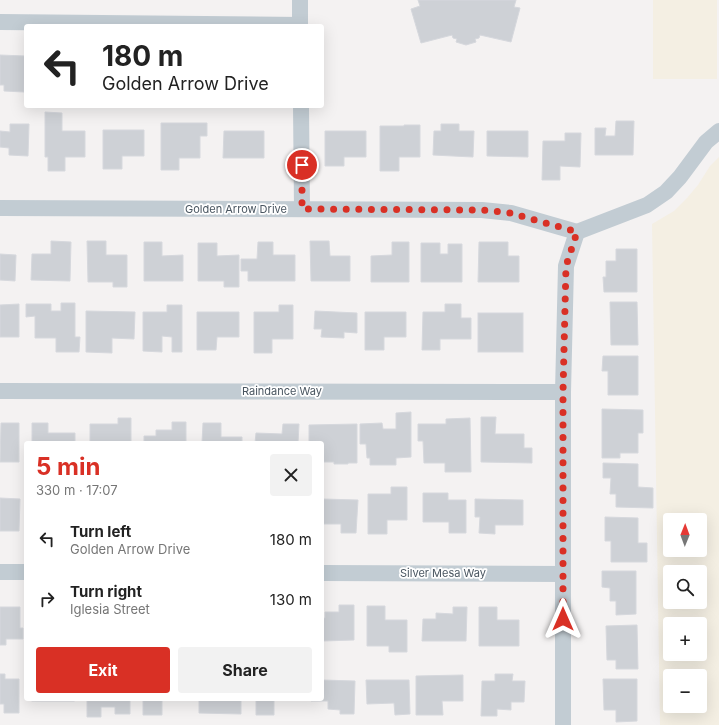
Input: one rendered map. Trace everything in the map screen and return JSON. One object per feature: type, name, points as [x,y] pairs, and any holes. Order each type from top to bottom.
[{"type":"street","points":[[300,0],[300,24]]},
{"type":"street","points":[[0,22],[200,24]]},
{"type":"street","points":[[301,108],[302,209]]},
{"type":"street","points":[[563,725],[563,392],[566,266],[577,232],[647,206],[666,192],[680,177],[706,142],[719,131]]},
{"type":"street","name":"Golden Arrow Drive","points":[[0,208],[482,210],[511,213],[577,232]]},
{"type":"street","name":"Raindance Way","points":[[0,391],[563,392]]},
{"type":"street","points":[[0,572],[24,572]]},
{"type":"street","name":"Silver Mesa Way","points":[[324,573],[563,574]]},
{"type":"sand","points":[[653,0],[717,0],[717,79],[653,79]]},
{"type":"sand","points":[[719,157],[719,725],[660,725],[652,224],[674,211],[698,185],[710,166]]},
{"type":"building","points":[[418,0],[516,0],[514,7],[520,8],[511,42],[480,35],[479,38],[475,39],[476,42],[466,45],[456,42],[457,39],[453,38],[452,35],[421,43],[411,9],[420,6]]},
{"type":"building","points":[[0,55],[24,56],[24,92],[4,91],[4,85],[0,85]]},
{"type":"building","points":[[45,112],[62,113],[62,131],[85,131],[85,157],[65,157],[65,171],[48,171],[48,157],[45,157]]},
{"type":"building","points":[[616,121],[634,121],[633,155],[595,155],[595,128],[606,128],[605,136],[615,136]]},
{"type":"building","points":[[161,123],[207,123],[207,136],[200,136],[200,158],[179,158],[179,170],[161,170]]},
{"type":"building","points":[[10,124],[29,124],[28,156],[9,155],[9,148],[0,147],[0,131],[10,132]]},
{"type":"building","points":[[441,124],[459,124],[459,131],[474,131],[473,157],[433,155],[434,131],[441,131]]},
{"type":"building","points":[[420,125],[420,157],[399,157],[399,171],[380,171],[380,126]]},
{"type":"building","points":[[103,130],[144,130],[144,156],[122,156],[122,169],[103,169]]},
{"type":"building","points":[[224,131],[264,131],[264,158],[223,158]]},
{"type":"building","points":[[325,131],[366,131],[366,157],[344,157],[344,166],[325,166]]},
{"type":"building","points":[[487,131],[528,131],[528,157],[487,156]]},
{"type":"building","points":[[565,133],[581,133],[580,167],[560,166],[560,180],[542,180],[543,141],[565,141]]},
{"type":"building","points":[[51,241],[71,242],[70,281],[31,280],[32,254],[51,254]]},
{"type":"building","points":[[87,241],[106,241],[106,255],[127,255],[127,287],[113,287],[113,282],[88,282]]},
{"type":"building","points":[[310,241],[329,241],[330,256],[350,256],[350,281],[311,281]]},
{"type":"building","points":[[144,242],[162,242],[162,256],[183,255],[183,281],[144,281]]},
{"type":"building","points":[[258,242],[273,242],[273,255],[295,255],[295,281],[248,281],[248,271],[241,271],[241,259],[257,259]]},
{"type":"building","points":[[392,242],[409,242],[409,282],[371,282],[371,256],[392,255]]},
{"type":"building","points":[[479,242],[508,242],[508,256],[519,256],[519,282],[478,282]]},
{"type":"building","points":[[198,243],[217,243],[217,256],[239,255],[239,287],[224,287],[224,281],[198,281]]},
{"type":"building","points":[[421,243],[440,243],[440,254],[448,254],[448,244],[462,244],[462,282],[421,282]]},
{"type":"building","points":[[616,249],[637,249],[637,292],[604,292],[603,277],[606,277],[606,261],[616,261]]},
{"type":"building","points":[[0,254],[16,255],[15,281],[0,280]]},
{"type":"building","points":[[610,302],[637,302],[638,345],[611,345]]},
{"type":"building","points":[[61,303],[75,303],[75,337],[80,337],[79,352],[56,352],[56,338],[35,338],[35,316],[26,317],[26,304],[51,304],[51,311],[61,311]]},
{"type":"building","points":[[19,304],[19,337],[0,337],[0,305]]},
{"type":"building","points":[[445,304],[461,304],[461,318],[471,318],[471,339],[440,339],[440,350],[422,350],[423,312],[445,312]]},
{"type":"building","points":[[167,305],[182,305],[182,352],[172,352],[172,337],[162,336],[162,352],[143,351],[143,312],[167,312]]},
{"type":"building","points":[[279,305],[293,305],[293,339],[272,339],[272,353],[254,353],[254,312],[279,312]]},
{"type":"building","points":[[86,311],[135,312],[134,339],[112,338],[112,353],[86,352]]},
{"type":"building","points":[[315,311],[357,313],[357,333],[344,332],[344,338],[321,337],[322,329],[314,329]]},
{"type":"building","points":[[197,312],[239,312],[239,337],[217,337],[216,350],[197,350]]},
{"type":"building","points":[[365,312],[406,312],[406,337],[384,337],[384,350],[365,350]]},
{"type":"building","points":[[478,313],[523,313],[523,352],[478,352]]},
{"type":"building","points":[[603,356],[638,356],[638,395],[608,395],[608,371],[602,371]]},
{"type":"building","points":[[602,409],[643,410],[643,433],[638,433],[638,453],[620,453],[620,458],[602,458]]},
{"type":"building","points":[[411,412],[411,457],[396,458],[396,465],[370,465],[370,458],[367,458],[366,444],[360,444],[360,424],[382,423],[383,429],[396,429],[396,413]]},
{"type":"building","points":[[481,417],[496,417],[495,434],[524,434],[524,448],[532,448],[532,463],[481,462]]},
{"type":"building","points":[[118,418],[131,418],[131,441],[90,441],[90,424],[118,424]]},
{"type":"building","points":[[470,418],[471,472],[445,472],[445,463],[424,463],[423,441],[418,441],[418,424],[446,424],[446,419]]},
{"type":"building","points":[[172,422],[186,422],[186,441],[144,441],[144,436],[156,436],[156,430],[172,430]]},
{"type":"building","points":[[1,423],[19,423],[19,462],[0,462]]},
{"type":"building","points":[[32,423],[48,423],[48,433],[75,433],[75,441],[32,441]]},
{"type":"building","points":[[203,423],[221,423],[221,437],[242,437],[242,441],[202,441]]},
{"type":"building","points":[[283,424],[299,424],[298,441],[255,441],[256,433],[282,434]]},
{"type":"building","points":[[357,424],[357,463],[334,464],[334,462],[324,462],[324,441],[309,441],[309,425]]},
{"type":"building","points":[[603,463],[638,464],[638,487],[653,488],[653,508],[616,507],[616,494],[610,494],[611,478],[603,478]]},
{"type":"building","points":[[391,487],[407,487],[407,520],[387,520],[387,534],[368,534],[368,494],[391,494]]},
{"type":"building","points":[[423,493],[448,493],[448,500],[466,500],[466,533],[449,533],[449,522],[423,522]]},
{"type":"building","points":[[0,498],[20,499],[19,531],[0,531]]},
{"type":"building","points":[[324,499],[358,500],[356,533],[341,533],[341,524],[324,524]]},
{"type":"building","points":[[475,499],[523,500],[523,525],[495,525],[495,534],[479,533],[480,517],[475,517]]},
{"type":"building","points":[[605,517],[638,518],[638,543],[647,543],[647,562],[611,562],[611,541],[605,541]]},
{"type":"building","points":[[602,571],[636,571],[636,614],[616,615],[616,601],[610,601],[610,588],[602,587]]},
{"type":"building","points":[[339,605],[354,605],[354,640],[324,641],[325,612],[339,612]]},
{"type":"building","points":[[367,606],[385,606],[385,620],[407,620],[407,652],[389,652],[389,646],[367,646]]},
{"type":"building","points":[[0,607],[20,607],[20,628],[23,628],[23,639],[6,639],[6,645],[0,645]]},
{"type":"building","points":[[453,607],[467,607],[466,641],[422,641],[423,619],[436,619],[436,613],[453,614]]},
{"type":"building","points":[[479,607],[497,607],[497,620],[519,620],[519,646],[479,646]]},
{"type":"building","points":[[637,625],[638,669],[616,669],[616,660],[607,660],[606,626]]},
{"type":"building","points":[[0,674],[5,674],[5,679],[19,679],[19,713],[4,713],[4,704],[0,704]]},
{"type":"building","points":[[495,674],[513,674],[512,681],[525,681],[524,702],[511,702],[511,710],[497,709],[497,716],[481,716],[482,681],[495,681]]},
{"type":"building","points":[[463,675],[463,701],[442,701],[443,715],[416,715],[416,676]]},
{"type":"building","points":[[603,679],[637,679],[637,721],[616,722],[616,710],[604,710]]},
{"type":"building","points":[[324,680],[355,681],[354,714],[340,714],[340,710],[328,709],[328,701],[324,701]]},
{"type":"building","points":[[366,680],[409,680],[410,714],[395,715],[394,703],[367,704]]},
{"type":"building","points":[[87,701],[130,701],[130,714],[115,714],[115,707],[101,707],[101,717],[87,717]]},
{"type":"building","points":[[143,701],[162,701],[162,715],[143,715]]},
{"type":"building","points":[[199,701],[241,701],[241,714],[199,713]]},
{"type":"building","points":[[256,701],[274,701],[274,715],[256,715]]},
{"type":"route","points":[[302,165],[302,209],[482,210],[511,213],[577,232],[566,266],[563,392],[563,619]]}]
